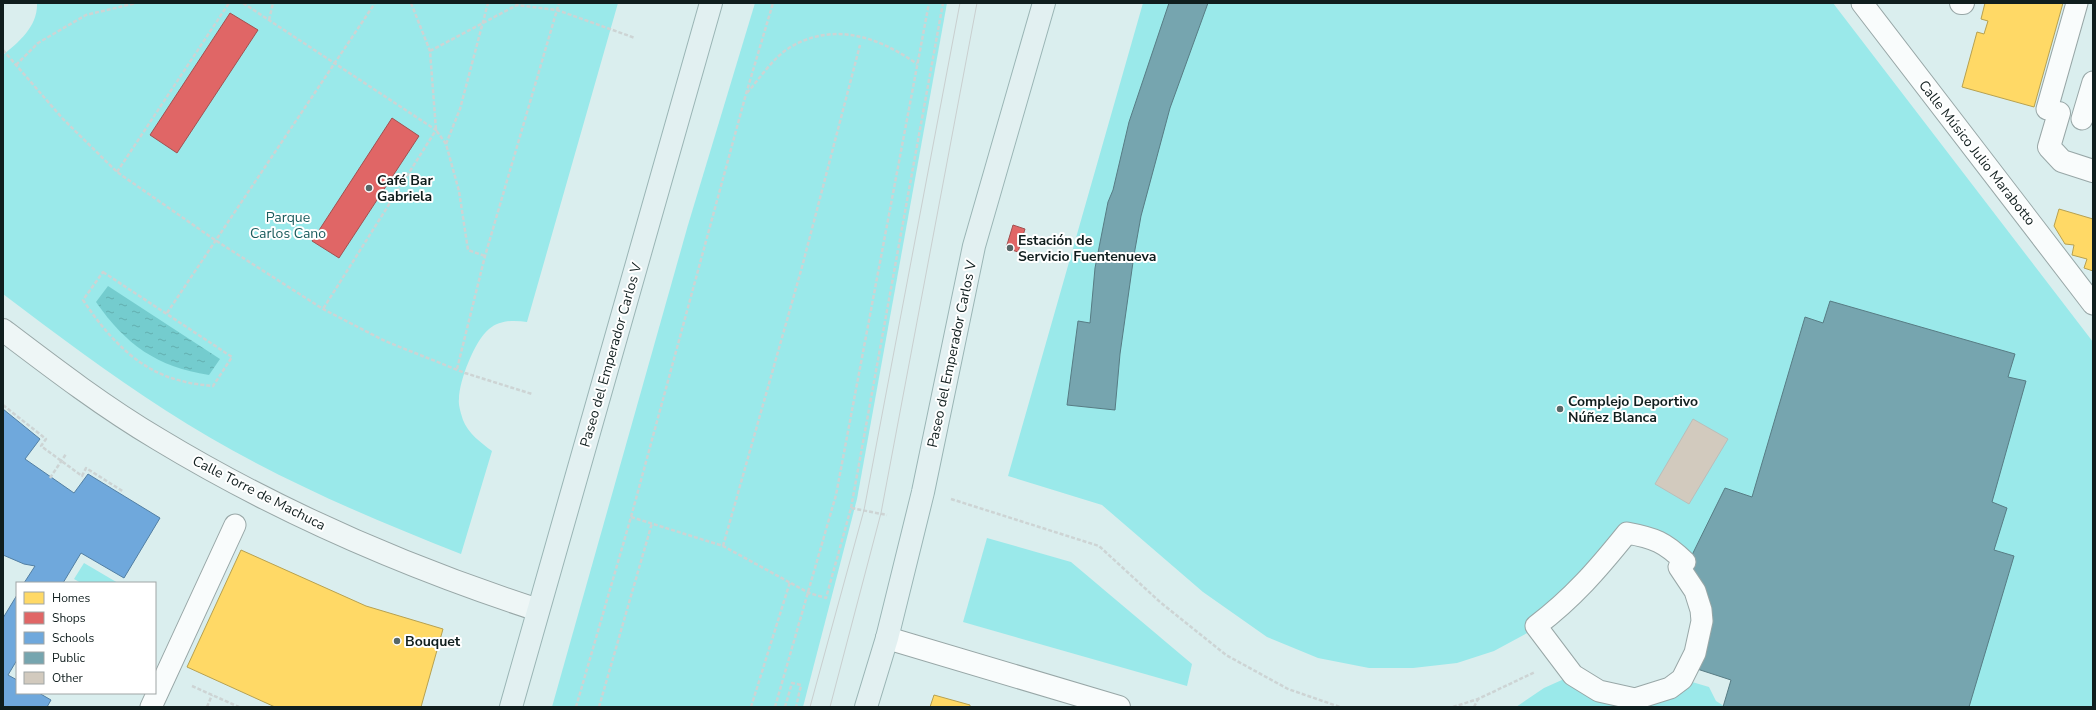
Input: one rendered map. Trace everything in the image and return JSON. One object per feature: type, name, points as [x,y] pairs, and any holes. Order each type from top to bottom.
[{"type":"main road","name":"Paseo del Emperador Carlos V","points":[[511,707],[711,3]]},
{"type":"main road","name":"Paseo del Emperador Carlos V","points":[[866,707],[887,638],[923,492],[974,246],[1044,3]]},
{"type":"main road","name":"Calle Torre de Machuca","points":[[3,330],[62,375],[157,439],[240,486],[366,546],[474,590],[538,610]]},
{"type":"street","name":"Calle Músico Julio Marabotto","points":[[1862,3],[2093,304]]},
{"type":"street","points":[[2077,3],[2053,111],[2049,147],[2062,161],[2093,171]]},
{"type":"street","points":[[2082,119],[2093,82]]},
{"type":"street","points":[[151,707],[235,525]]},
{"type":"street","points":[[1627,533],[1652,537],[1675,552],[1685,562],[1679,567],[1694,591],[1701,610],[1702,621],[1697,646],[1682,679],[1670,688],[1635,699],[1599,691],[1573,674],[1559,658],[1536,626],[1559,609],[1594,574],[1627,533]]},
{"type":"street","points":[[887,638],[1118,707]]},
{"type":"path","points":[[16,65],[38,44],[86,15],[136,3]]},
{"type":"path","points":[[117,172],[229,3]]},
{"type":"path","points":[[243,3],[436,130],[446,144],[459,191],[468,250],[485,256]]},
{"type":"path","points":[[269,20],[273,3]]},
{"type":"path","points":[[167,313],[375,3]]},
{"type":"path","points":[[323,309],[436,130],[430,51],[411,3]]},
{"type":"path","points":[[446,144],[460,109],[488,3]]},
{"type":"path","points":[[457,370],[485,256],[559,3]]},
{"type":"path","points":[[576,707],[631,517],[746,94],[773,3]]},
{"type":"path","points":[[775,707],[836,495],[928,3]]},
{"type":"path","points":[[631,517],[723,546],[809,593],[826,598],[851,508],[943,3]]},
{"type":"path","points":[[430,51],[517,5],[556,10],[635,38]]},
{"type":"path","points":[[746,94],[770,65],[788,49],[807,39],[826,34],[849,34],[880,42],[898,51],[917,64]]},
{"type":"path","points":[[723,546],[802,267],[860,45]]},
{"type":"path","points":[[3,50],[63,119],[117,172],[215,240],[323,309],[385,341],[457,370],[532,394]]},
{"type":"path","points":[[103,272],[167,313],[232,357],[213,386],[181,381],[150,369],[123,350],[99,324],[83,300],[103,272]]},
{"type":"path","points":[[3,405],[46,439],[41,446],[61,461],[82,476],[86,468],[124,492]]},
{"type":"path","points":[[50,478],[66,454]]},
{"type":"path","points":[[945,497],[1099,546],[1160,602],[1226,655],[1288,689],[1340,707]]},
{"type":"path","points":[[851,508],[892,516]]},
{"type":"path","points":[[599,707],[652,523]]},
{"type":"path","points":[[751,707],[790,582]]},
{"type":"path","points":[[1453,707],[1478,699],[1525,678],[1559,658]]},
{"type":"path","points":[[166,674],[239,707]]},
{"type":"path","points":[[785,707],[792,683],[802,685],[796,707]]},
{"type":"path","points":[[207,707],[212,695]]},
{"type":"path","points":[[1474,707],[1478,699]]},
{"type":"green space","name":"Parque Carlos Cano","points":[[37,3],[618,3],[527,322],[507,321],[489,329],[478,342],[473,351],[462,382],[459,401],[465,425],[479,441],[492,451],[461,554],[309,490],[200,432],[124,382],[3,294],[3,55],[21,39],[31,26]]},
{"type":"green space","points":[[755,3],[947,3],[857,499],[803,707],[552,707],[688,225]]},
{"type":"green space","name":"Complejo Deportivo Núñez Blanca","points":[[1143,3],[1833,3],[2093,342],[2093,707],[1516,707],[1544,688],[1573,675],[1635,699],[1682,679],[1709,687],[1716,701],[1724,706],[1731,680],[1697,646],[1685,562],[1627,533],[1529,632],[1494,651],[1457,663],[1413,668],[1369,668],[1318,658],[1267,637],[1203,592],[1102,505],[1008,476]]},
{"type":"green space","points":[[987,538],[1071,562],[1192,664],[1187,686],[963,622]]},
{"type":"green space","points":[[84,563],[116,582],[79,582],[74,579]]},
{"type":"water","points":[[108,286],[220,359],[209,375],[190,371],[158,360],[131,342],[107,317],[96,302]]},
{"type":"building: Homes","points":[[1985,3],[2063,3],[2034,107],[1962,87],[1977,32],[1984,34],[1988,21],[1981,19]]},
{"type":"building: Homes","points":[[2059,209],[2093,219],[2093,271],[2084,268],[2087,259],[2072,255],[2074,245],[2065,244],[2054,226]]},
{"type":"building: Homes","points":[[241,550],[366,606],[443,629],[421,707],[275,707],[187,667]]},
{"type":"building: Homes","points":[[934,695],[970,705],[970,707],[930,707]]},
{"type":"building: Shops","points":[[230,13],[258,30],[177,153],[150,135]]},
{"type":"building: Shops","points":[[392,118],[419,136],[339,258],[312,241]]},
{"type":"building: Shops","points":[[1013,225],[1025,229],[1018,252],[1006,248]]},
{"type":"building: Schools","points":[[3,409],[40,439],[25,459],[74,493],[88,474],[160,518],[124,578],[81,553],[64,582],[25,582],[35,566],[24,564],[3,555]]},
{"type":"building: Schools","points":[[16,597],[16,662],[8,675],[16,679],[16,694],[41,694],[51,700],[47,707],[3,707],[3,618]]},
{"type":"building: Public","points":[[1169,3],[1208,3],[1170,108],[1141,216],[1120,354],[1115,410],[1067,405],[1078,321],[1090,323],[1095,268],[1108,202],[1113,190],[1129,122]]},
{"type":"building: Public","points":[[1830,301],[2015,354],[2008,377],[2026,381],[1992,502],[2007,508],[1994,550],[2014,556],[1969,707],[1723,707],[1731,680],[1688,666],[1695,591],[1691,557],[1725,488],[1752,497],[1805,317],[1823,323]]},
{"type":"building: Other","points":[[1693,419],[1728,439],[1689,504],[1655,484]]},
{"type":"tram line","points":[[810,707],[864,510],[960,3]]},
{"type":"tram line","points":[[830,707],[881,513],[977,3]]},
{"type":"place","name":"Café Bar Gabriela","points":[[369,188]]},
{"type":"place","name":"Estación de Servicio Fuentenueva","points":[[1010,248]]},
{"type":"place","name":"Complejo Deportivo Núñez Blanca","points":[[1560,409]]},
{"type":"place","name":"Bouquet","points":[[397,641]]}]
